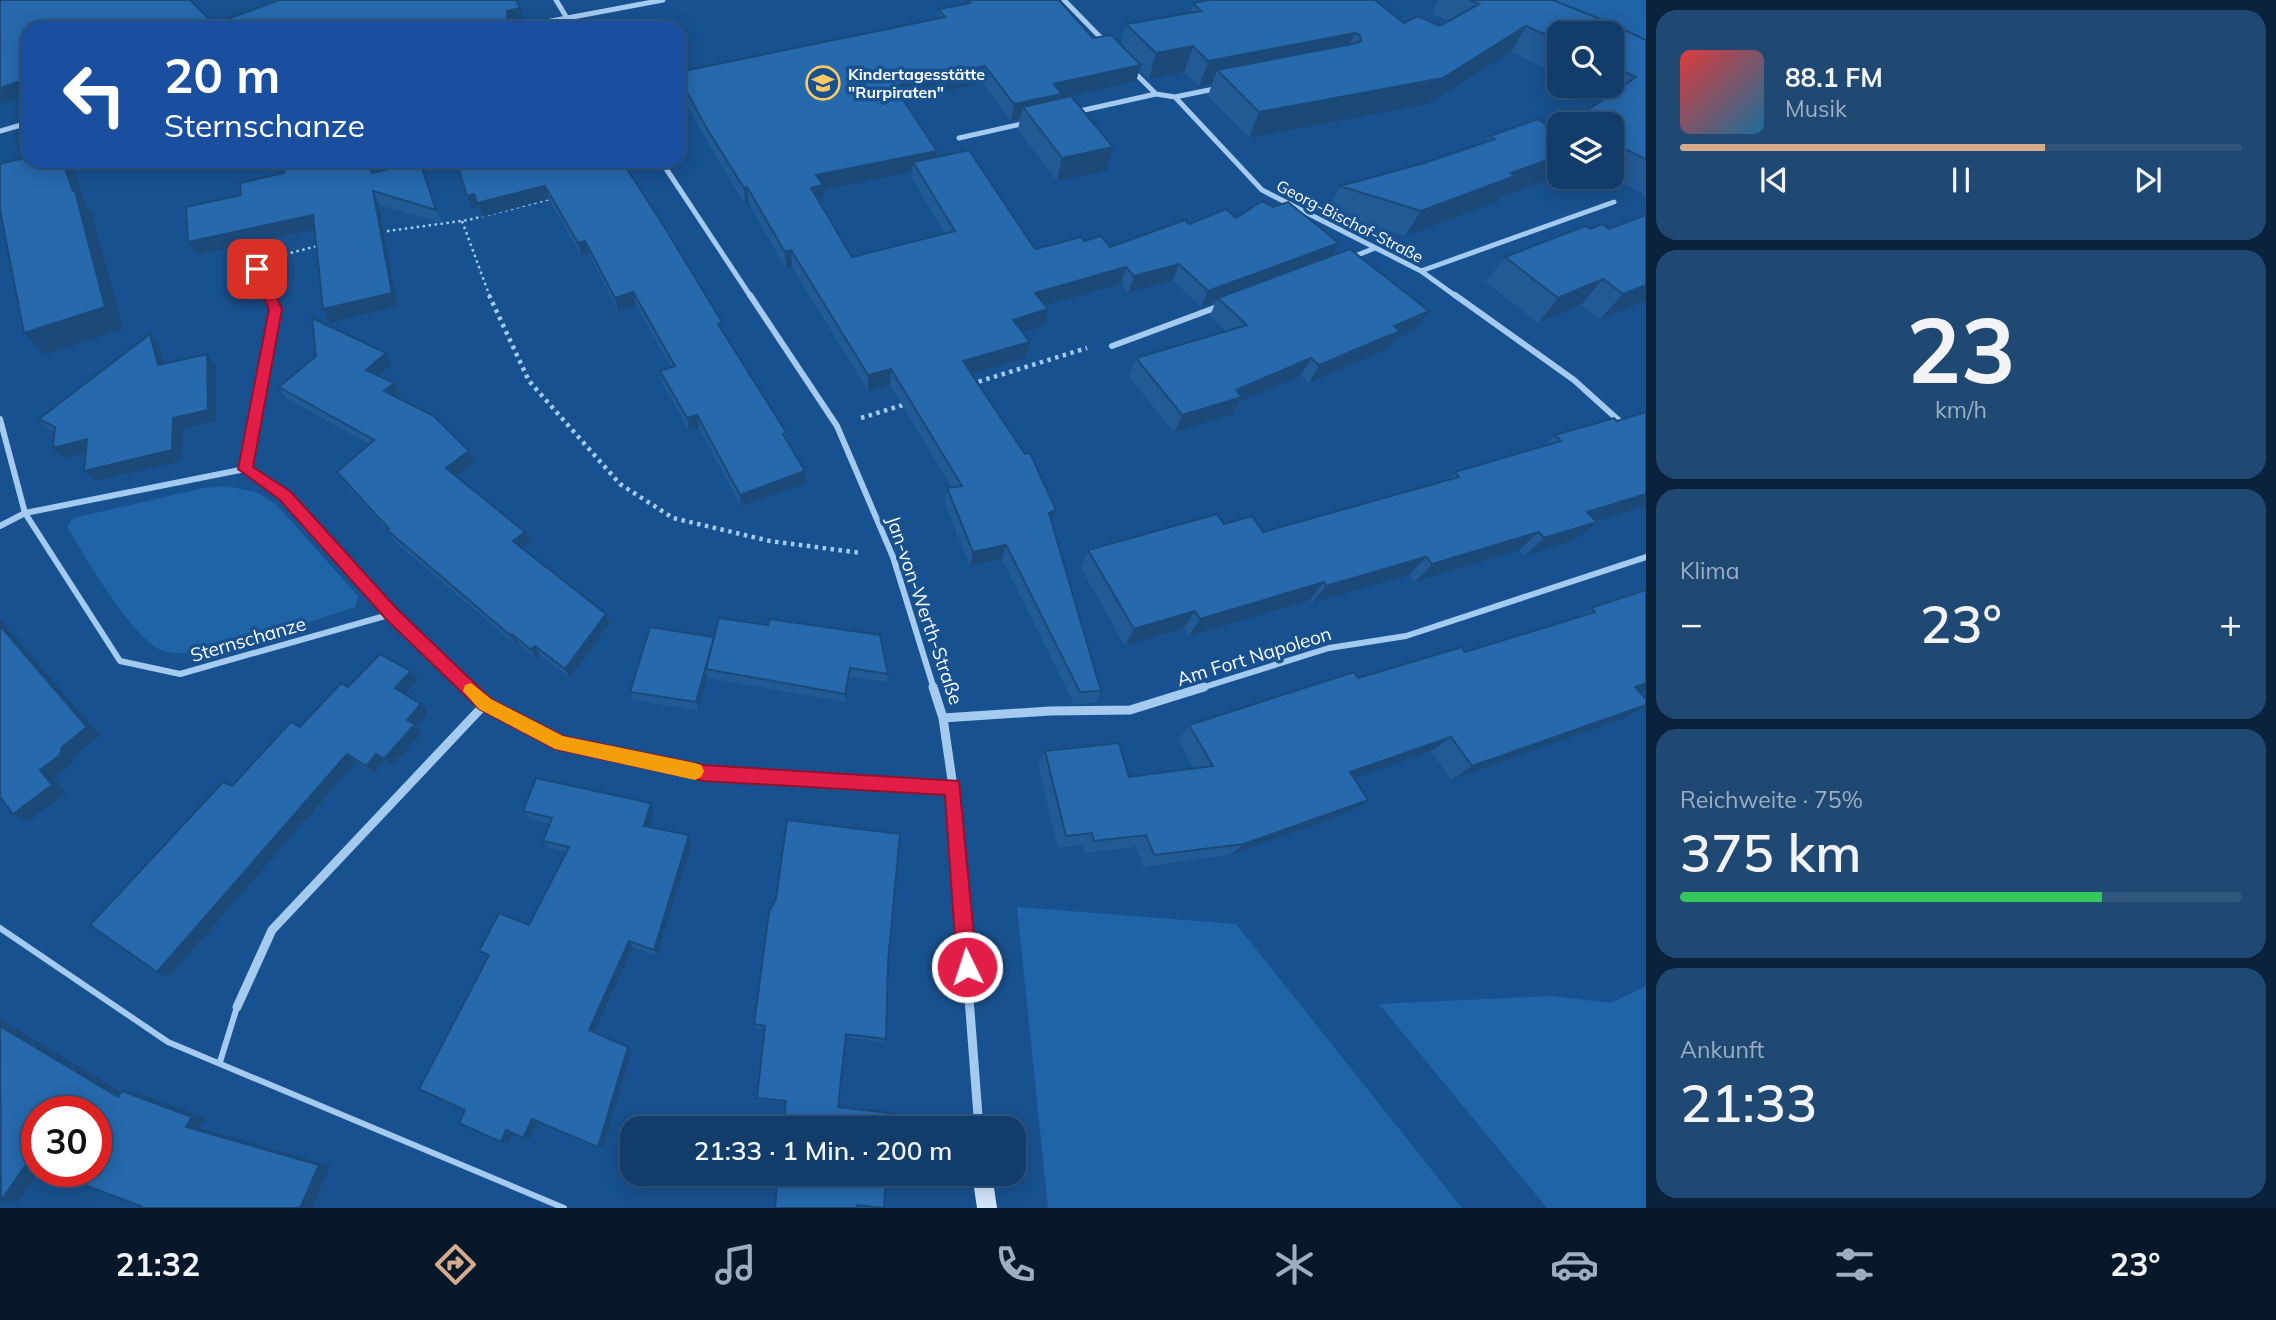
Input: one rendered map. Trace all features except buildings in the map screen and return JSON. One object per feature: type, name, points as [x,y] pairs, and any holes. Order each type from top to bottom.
[{"type":"main road","points":[[983,1186],[985,1208]]},
{"type":"street","points":[[556,0],[569,21]]},
{"type":"street","points":[[551,21],[663,0]]},
{"type":"street","points":[[1065,0],[1110,47]]},
{"type":"street","points":[[1129,66],[1156,94]]},
{"type":"street","points":[[1064,115],[1156,94],[1175,97],[1227,86]]},
{"type":"street","name":"Georg-Bischof-Straße","points":[[1175,97],[1262,190],[1421,271],[1574,380],[1636,436]]},
{"type":"street","points":[[959,138],[1038,121]]},
{"type":"street","points":[[0,131],[21,125]]},
{"type":"street","name":"Jan-von-Werth-Straße","points":[[666,168],[837,426],[893,557],[943,718],[953,787],[978,1116]]},
{"type":"street","points":[[1421,271],[1614,202]]},
{"type":"street","points":[[1338,262],[1375,248]]},
{"type":"street","points":[[245,469],[276,309],[257,269]]},
{"type":"street","points":[[1112,346],[1225,304]]},
{"type":"street","name":"Sternschanze","points":[[0,419],[24,513],[120,662],[180,674],[392,614]]},
{"type":"street","points":[[0,526],[24,513],[245,469],[285,496],[392,614],[485,704],[561,743],[704,773],[953,787]]},
{"type":"street","name":"Am Fort Napoleon","points":[[943,718],[1050,711],[1130,710],[1329,648],[1406,636],[1646,557]]},
{"type":"street","points":[[237,1007],[272,930],[485,704]]},
{"type":"lane","points":[[0,928],[168,1042],[564,1208]]},
{"type":"lane","points":[[220,1062],[237,1007]]},
{"type":"path","points":[[374,233],[411,230],[481,218],[560,196]]},
{"type":"path","points":[[462,221],[491,299],[529,381],[620,484],[673,517],[770,541],[893,557]]},
{"type":"path","points":[[257,269],[281,255],[321,245]]},
{"type":"path","points":[[966,385],[1082,349],[1112,346]]},
{"type":"path","points":[[837,426],[914,401]]},
{"type":"shaded area","points":[[1554,0],[1646,0],[1646,42],[1624,32],[1624,21],[1600,21]]},
{"type":"shaded area","points":[[226,486],[256,492],[276,504],[358,596],[355,607],[255,639],[198,652],[176,653],[159,649],[147,641],[109,593],[67,526],[73,518],[204,488]]},
{"type":"shaded area","points":[[1017,907],[1236,924],[1462,1208],[1048,1208]]},
{"type":"shaded area","points":[[1646,986],[1646,1208],[1547,1208],[1379,1004],[1551,996],[1611,1003]]},
{"type":"slow traffic","points":[[471,691],[485,704],[561,743],[695,771]]},
{"type":"place","name":"Kindertagesstätte \"Rurpiraten\"","points":[[823,83]]},
{"type":"route","points":[[257,269],[276,309],[245,469],[285,496],[392,614],[485,704],[561,743],[704,773],[953,787],[967,967]]}]
